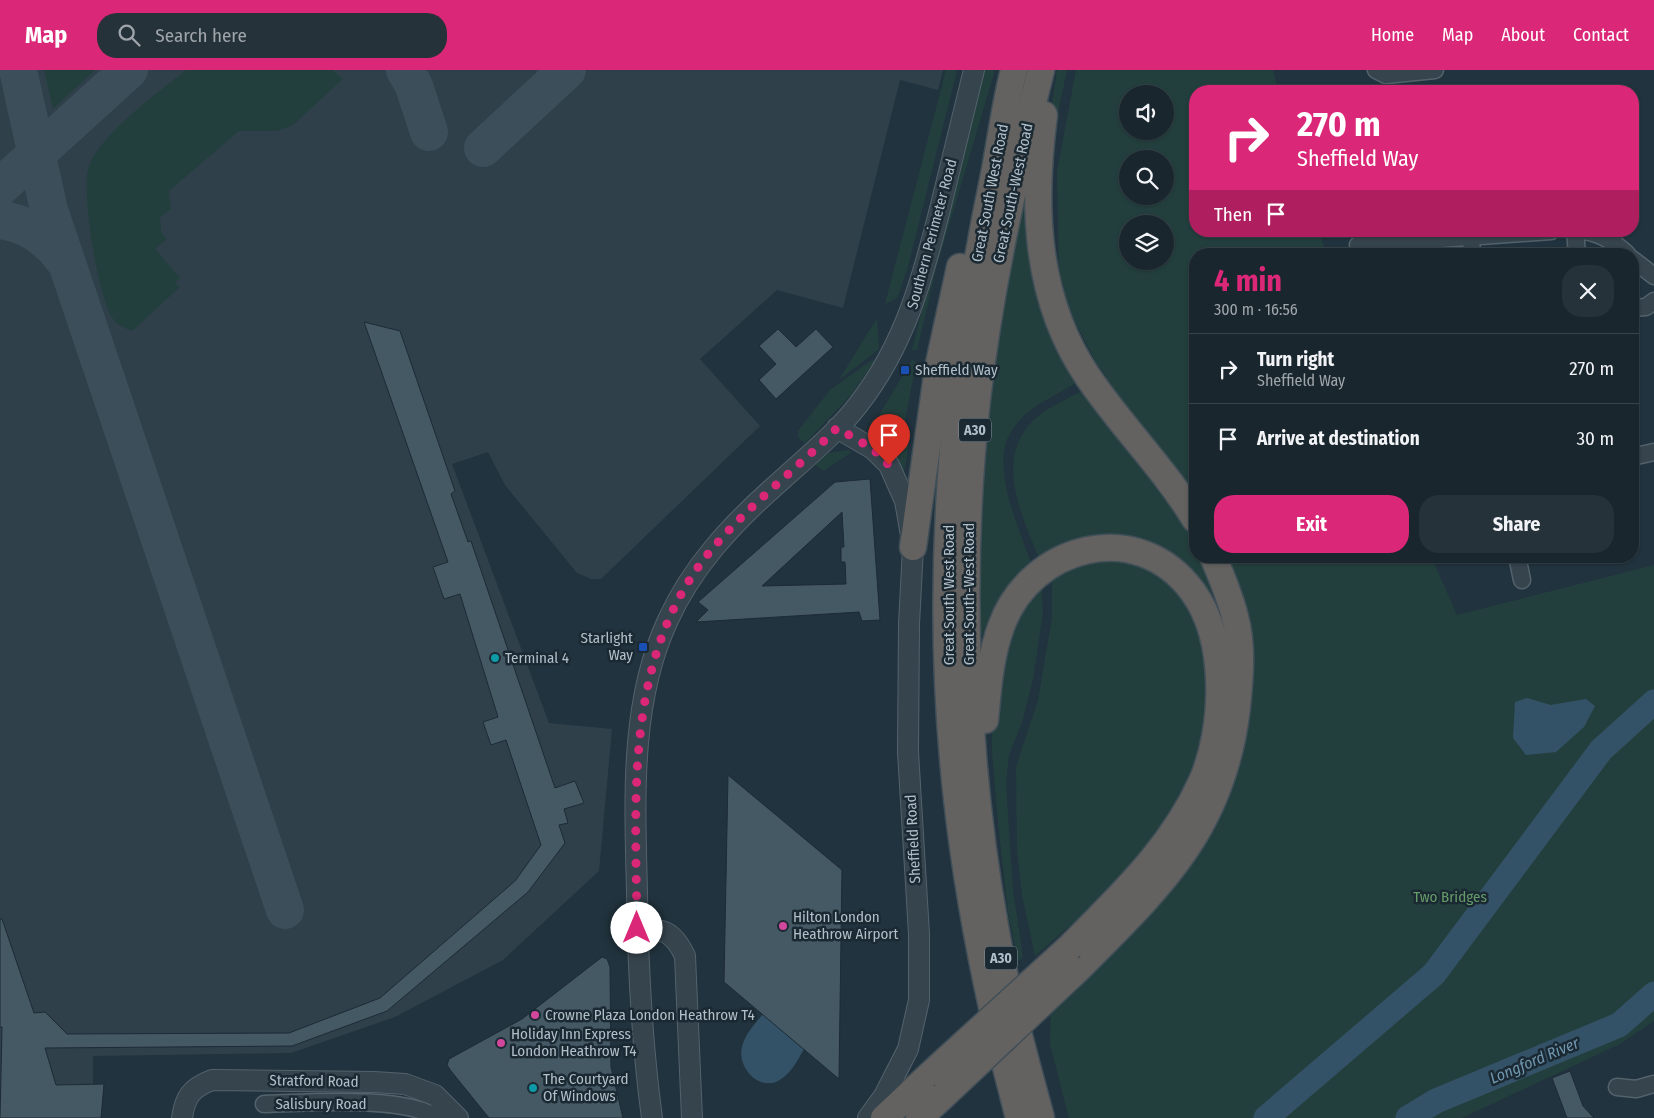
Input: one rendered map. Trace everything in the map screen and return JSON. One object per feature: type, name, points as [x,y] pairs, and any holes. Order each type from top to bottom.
[{"type":"highway","name":"Great South-West Road","points":[[1040,70],[1001,245],[977,401],[968,560],[968,640],[977,796],[996,934],[1041,1118]]},
{"type":"highway","points":[[1051,70],[1041,138],[1038,226],[1047,286],[1056,315],[1068,342],[1089,379],[1189,510]]},
{"type":"highway","points":[[913,547],[927,438],[947,319],[984,172],[1013,76]]},
{"type":"highway","name":"Great South West Road","points":[[1013,76],[980,241],[957,400],[950,480],[947,640],[957,798],[967,874],[986,985],[1019,1118]]},
{"type":"highway","points":[[884,1118],[1071,946],[1132,885],[1157,856],[1183,818],[1202,780],[1213,741],[1219,682],[1217,655],[1210,626],[1202,607],[1192,591],[1180,578],[1154,559],[1108,547],[1076,552],[1059,560],[1042,569],[1024,587],[1001,627],[994,650],[977,796]]},
{"type":"highway","points":[[919,1118],[1076,971],[1140,907],[1184,854],[1204,822],[1222,781],[1235,724],[1240,683],[1240,646],[1235,617],[1216,563]]},
{"type":"street","name":"Southern Perimeter Road","points":[[652,1118],[646,1077],[637,928],[639,741],[648,679],[666,623],[692,576],[728,530],[837,428],[878,377],[892,355],[910,315],[924,272],[974,70]]},
{"type":"street","points":[[1376,70],[1386,75],[1435,70]]},
{"type":"street","points":[[1358,245],[1414,248],[1472,246],[1519,237]]},
{"type":"street","points":[[1603,237],[1614,242],[1620,248]]},
{"type":"street","points":[[1639,266],[1654,276]]},
{"type":"street","points":[[1639,308],[1646,307],[1654,301]]},
{"type":"street","points":[[837,428],[873,449],[889,465],[905,501],[913,547]]},
{"type":"street","points":[[1639,456],[1654,452]]},
{"type":"street","name":"Sheffield Road","points":[[868,1118],[884,1096],[905,1055],[920,1000],[919,934],[908,752],[909,624],[913,547]]},
{"type":"street","points":[[1518,563],[1522,580]]},
{"type":"street","points":[[637,928],[658,928],[667,932],[680,946],[685,956],[692,1118]]},
{"type":"street","name":"Stratford Road","points":[[182,1118],[184,1101],[191,1090],[212,1080],[405,1084],[435,1095],[458,1118]]},
{"type":"street","points":[[1617,1087],[1636,1089],[1654,1084]]},
{"type":"street","name":"Salisbury Road","points":[[264,1104],[339,1103],[400,1106],[417,1109],[436,1118]]},
{"type":"street","points":[[401,1118],[417,1109]]},
{"type":"shaded area","points":[[0,70],[943,70],[938,90],[900,80],[843,308],[777,290],[700,359],[760,426],[601,579],[591,579],[577,573],[505,485],[488,452],[452,464],[549,723],[612,729],[599,871],[503,960],[395,1017],[291,1053],[93,1056],[93,1118],[0,1118]]},
{"type":"green space","points":[[44,70],[95,70],[53,109]]},
{"type":"green space","points":[[186,70],[333,70],[343,79],[293,125],[277,131],[239,131],[169,191],[171,209],[160,217],[161,232],[167,239],[155,249],[180,278],[175,283],[180,287],[132,331],[119,325],[113,319],[107,307],[96,267],[87,197],[89,166],[96,153],[118,127]]},
{"type":"green space","points":[[946,70],[957,70],[907,270],[897,298],[885,304]]},
{"type":"green space","points":[[982,70],[995,70],[936,269],[917,350],[912,350]]},
{"type":"green space","points":[[1057,70],[1067,70],[1048,161],[1056,303],[1045,151]]},
{"type":"green space","points":[[1076,70],[1273,70],[1277,85],[1189,85],[1189,237],[1320,237],[1325,248],[1189,248],[1189,504],[1097,383],[1107,377],[1097,364],[1068,308],[1059,269],[1057,172]]},
{"type":"green space","points":[[1020,202],[1027,207],[1078,382],[1028,412],[1015,425],[1009,435],[1003,460],[1004,475],[1016,523],[1033,567],[989,630],[979,636],[972,620],[983,393]]},
{"type":"green space","points":[[877,318],[879,349],[839,380]]},
{"type":"green space","points":[[872,360],[875,361],[851,395],[805,443],[798,437],[798,431],[830,390]]},
{"type":"green space","points":[[912,360],[916,362],[901,443],[909,445],[902,483],[866,437]]},
{"type":"green space","points":[[1084,390],[1188,531],[1189,563],[1203,563],[1208,577],[1222,636],[1155,553],[1040,559],[1018,503],[1013,466],[1016,449],[1024,432],[1037,417]]},
{"type":"green space","points":[[849,450],[851,453],[823,471],[814,463],[829,453]]},
{"type":"green space","points":[[1129,560],[1170,582],[1184,598],[1193,617],[1204,657],[1207,686],[1200,742],[1180,797],[1150,845],[1124,875],[1081,917],[1035,956],[1022,895],[1017,849],[1016,767],[1038,700],[1052,618],[1052,580],[1063,565]]},
{"type":"green space","name":"Two Bridges","points":[[1220,563],[1434,563],[1457,615],[1654,565],[1654,1021],[1620,1044],[1462,1118],[1069,1118],[1050,1044],[1051,1002],[1241,718]]},
{"type":"green space","points":[[1041,578],[1043,612],[1033,680],[1022,722],[1009,755],[1006,783],[1013,890],[1023,957],[1018,961],[1008,912],[998,823],[992,750],[992,681],[996,656]]},
{"type":"water","points":[[1527,698],[1551,705],[1586,699],[1595,706],[1584,727],[1556,752],[1526,755],[1513,738],[1515,702]]},
{"type":"water","points":[[763,1014],[804,1049],[793,1068],[785,1076],[776,1082],[769,1083],[762,1082],[750,1074],[741,1054],[745,1038]]},
{"type":"building","name":"Terminal 4","points":[[364,322],[400,331],[455,491],[451,494],[468,542],[471,541],[555,788],[575,781],[584,803],[564,809],[568,823],[559,825],[565,843],[528,892],[387,1011],[292,1046],[45,1048],[56,1085],[104,1084],[101,1118],[0,1118],[2,1027],[0,1027],[0,919],[2,919],[34,1013],[45,1012],[67,1034],[289,1033],[380,998],[515,881],[541,845],[506,740],[491,745],[483,722],[498,717],[460,594],[444,599],[433,567],[448,562]]},
{"type":"building","points":[[778,329],[796,347],[816,329],[833,347],[776,399],[759,380],[776,364],[759,346]]},
{"type":"building","points":[[870,479],[880,620],[862,621],[859,612],[696,622],[708,610],[698,602],[835,482]],"holes":[[[842,512],[844,547],[841,547],[841,562],[845,562],[846,584],[762,586]]]},
{"type":"building","name":"Hilton London Heathrow Airport","points":[[728,775],[842,870],[839,1079],[724,982]]},
{"type":"building","points":[[602,957],[607,959],[610,967],[611,1067],[623,1118],[489,1118],[451,1071],[447,1065],[449,1059],[522,1019]]},
{"type":"building","points":[[1570,1071],[1583,1106],[1594,1118],[1567,1118],[1552,1078]]},
{"type":"waterway","points":[[1266,1118],[1434,974],[1601,750],[1654,702]]},
{"type":"waterway","name":"Longford River","points":[[1408,1118],[1436,1101],[1619,1025],[1654,994]]},
{"type":"taxiway","points":[[18,70],[49,210],[285,910]]},
{"type":"taxiway","points":[[0,187],[129,70]]},
{"type":"taxiway","points":[[405,70],[414,86],[429,132]]},
{"type":"taxiway","points":[[483,148],[567,70]]},
{"type":"taxiway","points":[[0,220],[20,224],[28,228],[44,238],[64,260]]},
{"type":"place","name":"Sheffield Way","points":[[905,370]]},
{"type":"place","name":"Starlight Way","points":[[643,647]]},
{"type":"place","name":"Terminal 4","points":[[495,658]]},
{"type":"place","name":"Hilton London Heathrow Airport","points":[[783,926]]},
{"type":"place","name":"Crowne Plaza London Heathrow T4","points":[[535,1015]]},
{"type":"place","name":"Holiday Inn Express London Heathrow T4","points":[[501,1043]]},
{"type":"place","name":"The Courtyard Of Windows","points":[[533,1088]]},
{"type":"route","points":[[637,928],[636,802],[639,741],[648,679],[654,655],[674,608],[692,576],[728,530],[837,428],[873,449],[889,465]]}]
